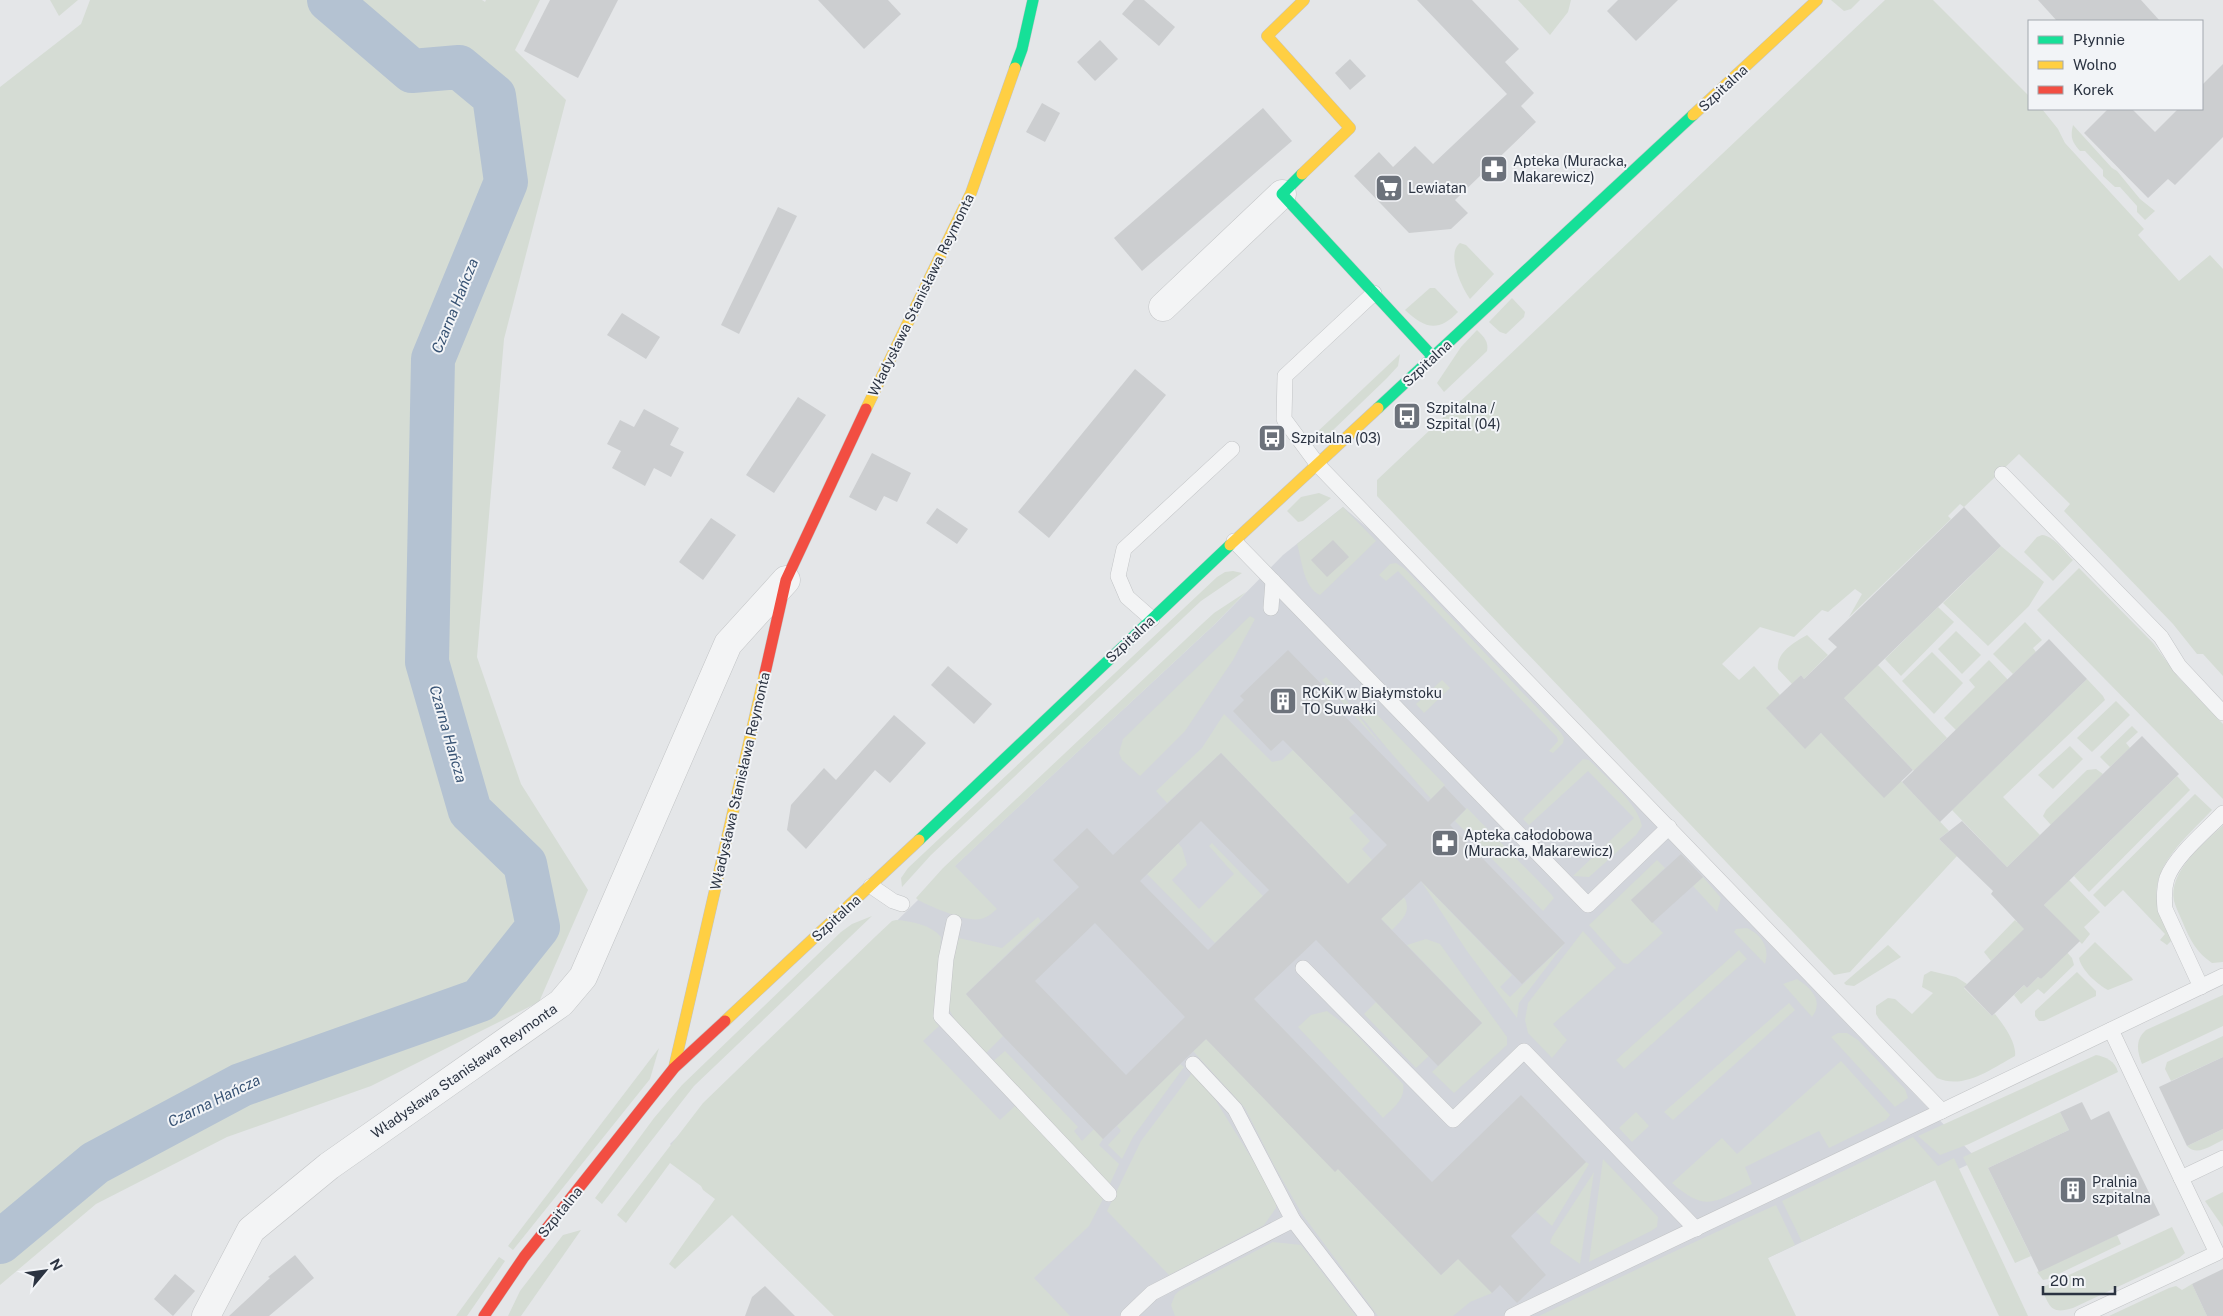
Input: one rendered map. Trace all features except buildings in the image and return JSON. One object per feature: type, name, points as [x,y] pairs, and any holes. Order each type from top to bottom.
[{"type":"street","name":"Władysława Stanisława Reymonta","points":[[674,1068],[786,580],[842,459],[972,193],[1022,49],[1033,0]]},
{"type":"street","points":[[1163,307],[1350,128],[1267,36],[1304,0]]},
{"type":"street","name":"Szpitalna","points":[[484,1316],[524,1257],[674,1068],[871,886],[1234,541],[1817,0]]},
{"type":"street","points":[[1282,194],[1433,357]]},
{"type":"street","name":"Władysława Stanisława Reymonta","points":[[206,1316],[252,1230],[329,1166],[561,1004],[583,977],[728,644],[786,580]]},
{"type":"lane","points":[[1374,293],[1285,376],[1284,419],[1318,465],[1669,826],[1942,1111]]},
{"type":"lane","points":[[1152,619],[1127,597],[1118,576],[1124,549],[1232,448]]},
{"type":"lane","points":[[2002,474],[2161,637],[2179,666],[2223,713]]},
{"type":"lane","points":[[1234,541],[1588,905],[1669,826]]},
{"type":"lane","points":[[1271,608],[1273,581]]},
{"type":"lane","points":[[2201,987],[2166,909],[2164,899],[2167,880],[2174,865],[2223,813]]},
{"type":"lane","points":[[871,886],[893,901],[902,904]]},
{"type":"lane","points":[[954,922],[946,959],[941,1016],[1109,1194]]},
{"type":"lane","points":[[1303,968],[1452,1120],[1524,1051],[1696,1229]]},
{"type":"lane","points":[[1512,1316],[2223,976]]},
{"type":"lane","points":[[2082,1316],[2220,1252],[2181,1178],[2111,1030]]},
{"type":"lane","points":[[1193,1064],[1235,1109],[1293,1220],[1367,1316]]},
{"type":"lane","points":[[2181,1178],[2223,1158]]},
{"type":"lane","points":[[1128,1316],[1152,1293],[1293,1220]]},
{"type":"shaded area","points":[[50,0],[78,0],[59,16]]},
{"type":"shaded area","points":[[90,0],[482,0],[485,2],[486,0],[540,0],[515,50],[566,100],[504,339],[477,657],[521,784],[588,890],[539,1002],[371,1086],[227,1137],[96,1204],[0,1285],[0,87],[81,24]]},
{"type":"shaded area","points":[[1518,0],[1571,0],[1568,12],[1550,35]]},
{"type":"shaded area","points":[[1831,0],[1860,0],[1851,9],[1844,11]]},
{"type":"shaded area","points":[[1885,0],[1933,0],[2028,95],[2028,110],[2043,110],[2058,129],[2065,143],[2144,229],[2138,235],[2179,281],[2210,255],[2223,269],[2223,676],[2203,654],[2197,654],[2173,624],[2064,511],[2070,504],[2019,454],[1964,507],[1960,504],[1948,516],[1951,519],[1849,617],[1862,594],[1855,589],[1828,612],[1822,610],[1794,637],[1760,627],[1722,664],[1739,680],[1754,666],[1780,695],[1767,709],[1805,748],[1821,733],[1901,781],[1949,831],[1939,839],[1957,856],[1850,972],[1834,975],[1377,496],[1377,480]]},
{"type":"shaded area","points":[[2073,125],[2112,168],[2117,171],[2140,199],[2155,211],[2145,220],[2137,212],[2137,206],[2120,187],[2115,187],[2103,176],[2103,170],[2085,151],[2080,151],[2077,148],[2073,142]]},
{"type":"shaded area","points":[[1460,243],[1466,245],[1494,274],[1470,299],[1456,270],[1454,254]]},
{"type":"shaded area","points":[[1430,288],[1435,288],[1458,312],[1444,323],[1431,326],[1418,321],[1405,310]]},
{"type":"shaded area","points":[[1512,298],[1525,312],[1524,317],[1506,334],[1500,332],[1489,322]]},
{"type":"shaded area","points":[[1477,330],[1485,340],[1487,351],[1444,392],[1437,383],[1461,347]]},
{"type":"shaded area","points":[[1400,354],[1398,366],[1330,433],[1314,435]]},
{"type":"shaded area","points":[[1319,493],[1331,498],[1303,521],[1298,522],[1287,511],[1301,497]]},
{"type":"shaded area","points":[[1343,507],[1377,536],[1978,1160],[1643,1316],[839,1316],[670,1144],[918,900],[1215,624],[1283,555]]},
{"type":"shaded area","points":[[1343,507],[1376,541],[1320,595],[1314,591],[1307,580],[1297,544]]},
{"type":"shaded area","points":[[2042,535],[2055,541],[2073,560],[2053,581],[2024,552],[2037,537]]},
{"type":"shaded area","points":[[2001,546],[2044,582],[2029,606],[1988,646],[1943,603]]},
{"type":"shaded area","points":[[1396,563],[1405,569],[1561,733],[1564,738],[1563,743],[1553,753],[1549,751],[1558,741],[1557,737],[1398,571],[1386,581],[1379,575],[1390,564]]},
{"type":"shaded area","points":[[2079,568],[2153,643],[2178,677],[2223,724],[2223,799],[2037,610]]},
{"type":"shaded area","points":[[1225,572],[1242,573],[1201,601],[931,855],[902,887],[901,878],[908,868],[1217,577]]},
{"type":"shaded area","points":[[1246,592],[1215,624],[955,866],[997,909],[985,918],[966,918],[924,903],[916,898],[943,868],[1202,624],[1214,613]]},
{"type":"shaded area","points":[[1938,607],[1954,622],[1901,676],[1885,659]]},
{"type":"shaded area","points":[[1250,616],[1255,619],[1233,660],[1185,731],[1140,776],[1122,760],[1119,753],[1123,739]]},
{"type":"shaded area","points":[[2025,622],[2042,640],[2033,648],[2036,652],[2013,674],[1993,654]]},
{"type":"shaded area","points":[[1956,631],[1981,655],[1962,674],[1938,649]]},
{"type":"shaded area","points":[[1807,635],[1828,655],[1804,679],[1801,675],[1792,684],[1778,669],[1778,663],[1787,648]]},
{"type":"shaded area","points":[[1932,652],[1963,683],[1934,714],[1902,681]]},
{"type":"shaded area","points":[[1989,660],[2008,680],[1956,730],[1944,718],[1975,687],[1969,680]]},
{"type":"shaded area","points":[[1878,665],[1947,738],[1914,771],[1842,696]]},
{"type":"shaded area","points":[[1326,677],[1335,686],[1382,746],[1322,680]]},
{"type":"shaded area","points":[[2087,679],[2105,700],[2003,797],[2040,835],[2007,867],[1952,810]]},
{"type":"shaded area","points":[[1442,680],[1450,688],[1424,713],[1416,704]]},
{"type":"shaded area","points":[[1364,701],[1445,785],[1431,799],[1354,708]]},
{"type":"shaded area","points":[[2116,701],[2130,715],[2092,752],[2077,738]]},
{"type":"shaded area","points":[[1224,714],[1272,762],[1282,760],[1293,750],[1355,813],[1349,818],[1370,841],[1362,849],[1372,860],[1348,884],[1221,753],[1167,803],[1156,791],[1202,748]]},
{"type":"shaded area","points":[[2132,726],[2138,732],[2126,743],[2130,748],[2110,767],[2100,757]]},
{"type":"shaded area","points":[[2070,746],[2083,759],[2053,789],[2038,775]]},
{"type":"shaded area","points":[[1583,759],[1589,760],[1628,800],[1642,826],[1636,835],[1589,877],[1573,876],[1634,818],[1588,771],[1529,825],[1523,819]]},
{"type":"shaded area","points":[[2096,769],[2103,774],[2051,825],[2043,816],[2046,810],[2087,770]]},
{"type":"shaded area","points":[[2177,776],[2190,790],[2089,892],[2074,876]]},
{"type":"shaded area","points":[[2195,794],[2212,810],[2172,854],[2164,866],[2156,892],[2162,919],[2172,940],[2167,945],[2160,940],[2165,934],[2123,890],[2105,907],[2093,895]]},
{"type":"shaded area","points":[[1467,808],[1554,898],[1543,911],[1455,821]]},
{"type":"shaded area","points":[[2223,825],[2223,962],[2212,963],[2194,946],[2188,935],[2174,901],[2174,890],[2176,879],[2189,859]]},
{"type":"shaded area","points":[[1178,843],[1182,848],[1187,865],[1172,880],[1199,909],[1234,874],[1209,846],[1212,843],[1263,896],[1215,943],[1147,874]]},
{"type":"shaded area","points":[[1657,860],[1665,868],[1631,900],[1663,933],[1628,964],[1623,963],[1589,925]]},
{"type":"shaded area","points":[[1703,877],[1721,898],[1717,912],[1693,886]]},
{"type":"shaded area","points":[[2069,880],[2100,912],[2084,927],[2090,934],[2082,944],[2044,905]]},
{"type":"shaded area","points":[[1421,881],[1512,975],[1500,987],[1510,997],[1565,943],[1519,1003],[1517,1018],[1467,951]]},
{"type":"shaded area","points":[[1357,894],[1401,900],[1404,897],[1407,907],[1405,915],[1392,930]]},
{"type":"shaded area","points":[[872,916],[694,1086],[602,1204],[595,1198],[654,1118],[682,1085],[841,932],[852,924]]},
{"type":"shaded area","points":[[1038,917],[1041,921],[966,994],[1003,1036],[985,1054],[957,1023],[950,1011],[948,996],[959,938],[1002,948]]},
{"type":"shaded area","points":[[2015,920],[2017,922],[2034,920],[1991,961],[1984,952]]},
{"type":"shaded area","points":[[892,921],[921,924],[932,929],[941,937],[935,1013],[935,1022],[939,1026],[923,1041],[1000,1120],[1016,1105],[1102,1195],[1103,1199],[1089,1226],[1034,1278],[1070,1316],[834,1316],[732,1215],[675,1269],[669,1264],[715,1199],[670,1163],[626,1223],[617,1215],[703,1103],[876,936]]},
{"type":"shaded area","points":[[1747,928],[1757,934],[1764,943],[1766,953],[1765,964],[1734,932],[1736,929]]},
{"type":"shaded area","points":[[1583,931],[1616,968],[1553,1024],[1567,1040],[1552,1058],[1528,1033],[1525,1020],[1528,1003]]},
{"type":"shaded area","points":[[1426,939],[1440,944],[1507,1037],[1507,1045],[1454,1093],[1432,1072],[1482,1023],[1407,945]]},
{"type":"shaded area","points":[[2095,942],[2133,980],[2108,990],[2090,977],[2080,963],[2079,958]]},
{"type":"shaded area","points":[[1888,945],[1901,957],[1854,986],[1844,983]]},
{"type":"shaded area","points":[[1739,950],[1747,959],[1624,1069],[1616,1060]]},
{"type":"shaded area","points":[[2065,950],[2072,958],[2074,965],[2044,994],[2038,989],[2021,1004],[2014,995],[2024,985],[2027,988],[2038,977],[2041,979]]},
{"type":"shaded area","points":[[1931,971],[1956,977],[1967,984],[1964,988],[1992,1016],[1995,1014],[2005,1028],[2014,1045],[2015,1056],[1987,1072],[1967,1080],[1947,1081],[1937,1078],[1876,1014],[1876,1006],[1888,998],[1895,999],[1912,1014],[1933,993],[1922,987],[1924,975]]},
{"type":"shaded area","points":[[2077,972],[2096,991],[2096,996],[2044,1021],[2039,1021],[2035,1016],[2035,1011]]},
{"type":"shaded area","points":[[1797,979],[1807,986],[1816,1000],[1817,1006],[1812,1017],[1783,984]]},
{"type":"shaded area","points":[[2223,995],[2223,1026],[2142,1064],[2138,1046],[2142,1034],[2146,1030]]},
{"type":"shaded area","points":[[1376,1002],[1429,1056],[1416,1068],[1364,1014]]},
{"type":"shaded area","points":[[1789,1003],[1795,1010],[1673,1120],[1664,1112]]},
{"type":"shaded area","points":[[1327,1011],[1351,1029],[1403,1084],[1401,1099],[1383,1118],[1298,1027],[1311,1015]]},
{"type":"shaded area","points":[[1838,1033],[1847,1033],[1858,1040],[1905,1089],[1908,1098],[1895,1107],[1831,1037]]},
{"type":"shaded area","points":[[2223,1036],[2223,1057],[2171,1081],[2165,1069],[2167,1062]]},
{"type":"shaded area","points":[[1206,1039],[1338,1169],[1441,1275],[1461,1256],[1492,1293],[1470,1302],[1453,1316],[1378,1316],[1302,1214],[1245,1108],[1193,1051]]},
{"type":"shaded area","points":[[659,1048],[650,1079],[513,1250],[508,1246]]},
{"type":"shaded area","points":[[1005,1051],[1078,1127],[1074,1131],[1082,1141],[1094,1129],[1103,1139],[1099,1145],[1119,1164],[1109,1186],[991,1063]]},
{"type":"shaded area","points":[[2096,1055],[2110,1060],[2118,1072],[1969,1144],[1940,1155],[1918,1136]]},
{"type":"shaded area","points":[[1841,1061],[1890,1115],[1886,1120],[1829,1148],[1819,1131],[1745,1167],[1752,1184],[1719,1200],[1711,1202],[1702,1201],[1684,1192],[1672,1183],[1722,1138],[1737,1154]]},
{"type":"shaded area","points":[[1180,1064],[1184,1067],[1133,1137],[1122,1159],[1108,1145],[1121,1131],[1117,1126]]},
{"type":"shaded area","points":[[1192,1073],[1208,1088],[1276,1198],[1276,1208],[1264,1225],[1169,1275],[1107,1211],[1141,1141]]},
{"type":"shaded area","points":[[1636,1112],[1649,1126],[1632,1142],[1619,1128]]},
{"type":"shaded area","points":[[2060,1112],[2069,1130],[1988,1168],[2031,1256],[2015,1263],[1963,1157]]},
{"type":"shaded area","points":[[2223,1129],[2223,1140],[2209,1147],[2195,1150],[2187,1146]]},
{"type":"shaded area","points":[[1913,1137],[1938,1166],[1954,1158],[2028,1316],[1999,1316],[1935,1180],[1802,1242],[1782,1201]]},
{"type":"shaded area","points":[[1603,1159],[1658,1217],[1657,1227],[1589,1262]]},
{"type":"shaded area","points":[[1586,1162],[1589,1164],[1552,1226],[1536,1212]]},
{"type":"shaded area","points":[[1594,1172],[1580,1264],[1550,1243]]},
{"type":"shaded area","points":[[2223,1192],[2223,1227],[2205,1201]]},
{"type":"shaded area","points":[[1776,1205],[1795,1245],[1768,1258],[1796,1316],[1539,1316],[1687,1246]]},
{"type":"shaded area","points":[[2172,1227],[2185,1253],[2179,1258],[2073,1308],[2060,1310],[2055,1309],[2049,1304],[2041,1288]]},
{"type":"shaded area","points":[[581,1230],[521,1316],[508,1316],[520,1291],[563,1235]]},
{"type":"shaded area","points":[[2117,1235],[2121,1244],[2048,1279],[2043,1280],[2037,1272]]},
{"type":"shaded area","points":[[1273,1242],[1301,1245],[1356,1316],[1175,1316],[1171,1305],[1179,1291]]},
{"type":"shaded area","points":[[499,1257],[505,1261],[467,1316],[456,1316]]},
{"type":"shaded area","points":[[2192,1284],[2207,1316],[2109,1316],[2169,1288],[2176,1286],[2182,1290]]},
{"type":"waterway","name":"Czarna Hańcza","points":[[0,1242],[95,1163],[241,1085],[480,1000],[538,927],[525,864],[470,811],[427,662],[433,359],[506,182],[494,96],[459,67],[412,71],[329,0]]},
{"type":"traffic: fast","points":[[1015,68],[1022,49],[1033,0]]},
{"type":"traffic: fast","points":[[1378,408],[1693,115]]},
{"type":"traffic: fast","points":[[1302,174],[1282,194],[1433,357]]},
{"type":"traffic: fast","points":[[919,840],[1230,545]]},
{"type":"traffic: slow","points":[[1302,174],[1350,128],[1267,36],[1304,0]]},
{"type":"traffic: slow","points":[[1693,115],[1817,0]]},
{"type":"traffic: slow","points":[[866,409],[971,193],[1015,68]]},
{"type":"traffic: slow","points":[[1230,545],[1378,408]]},
{"type":"traffic: slow","points":[[674,1068],[765,673]]},
{"type":"traffic: slow","points":[[725,1021],[919,840]]},
{"type":"traffic: jam","points":[[765,673],[786,580],[866,409]]},
{"type":"traffic: jam","points":[[484,1316],[524,1257],[674,1068],[725,1021]]},
{"type":"place","name":"Apteka (Muracka, Makarewicz)","points":[[1494,169]]},
{"type":"place","name":"Lewiatan","points":[[1389,188]]},
{"type":"place","name":"Szpitalna / Szpital (04)","points":[[1407,416]]},
{"type":"place","name":"Szpitalna (03)","points":[[1272,438]]},
{"type":"place","name":"RCKiK w Białymstoku TO Suwałki","points":[[1283,701]]},
{"type":"place","name":"Apteka całodobowa (Muracka, Makarewicz)","points":[[1445,843]]},
{"type":"place","name":"Pralnia szpitalna","points":[[2073,1190]]}]
